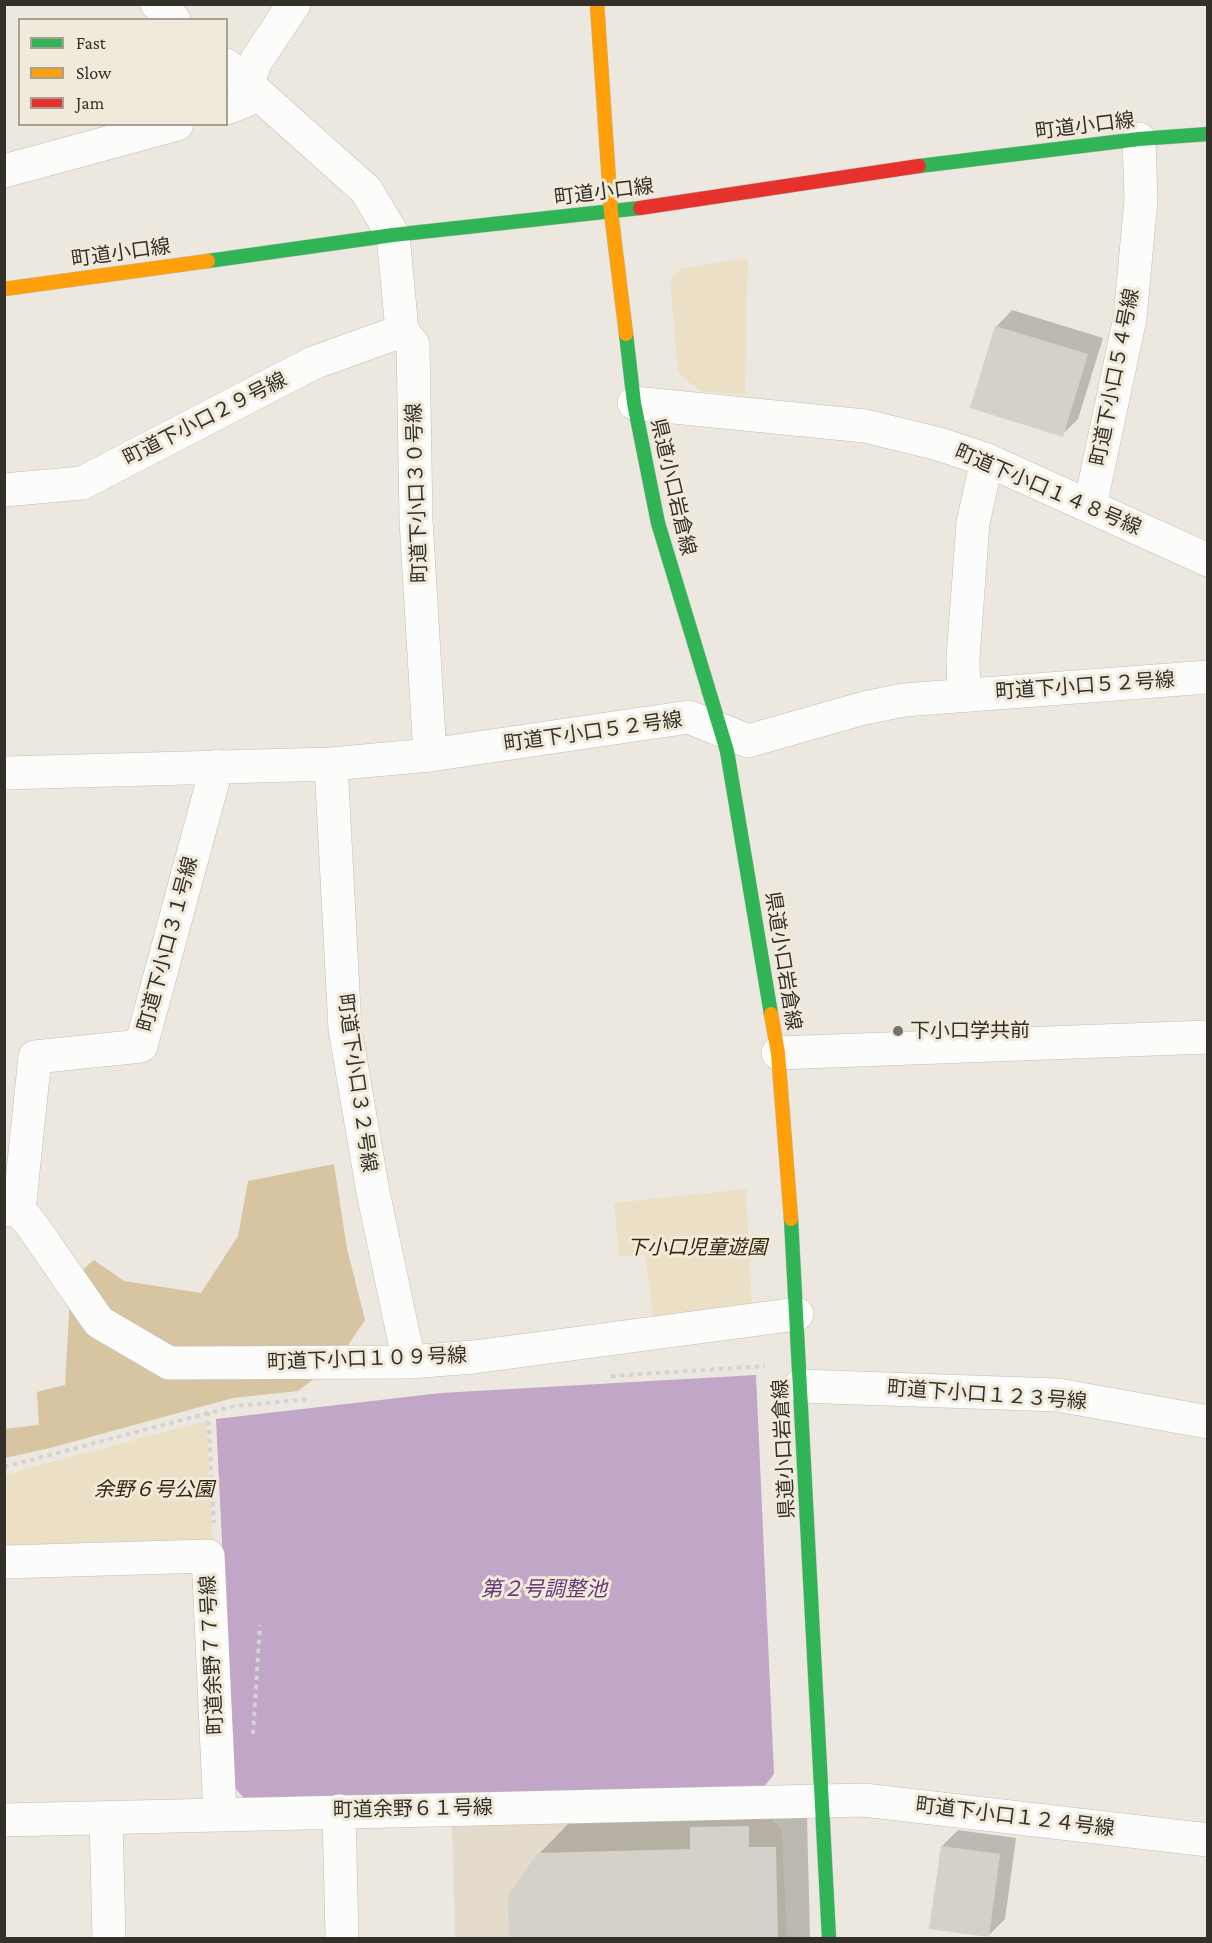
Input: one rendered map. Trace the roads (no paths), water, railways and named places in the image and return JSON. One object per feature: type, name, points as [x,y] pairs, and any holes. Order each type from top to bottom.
[{"type":"main road","name":"県道小口岩倉線","points":[[597,4],[611,212],[634,403],[658,523],[722,731],[742,827],[778,1053],[796,1314],[828,1938]]},
{"type":"main road","name":"町道小口線","points":[[4,289],[393,236],[611,212],[922,166],[1139,139],[1208,134]]},
{"type":"street","points":[[157,4],[172,18]]},
{"type":"street","points":[[237,74],[256,61],[294,4]]},
{"type":"street","points":[[228,107],[247,100],[237,74]]},
{"type":"street","points":[[237,74],[366,190],[393,236]]},
{"type":"street","points":[[4,171],[170,126]]},
{"type":"street","name":"町道下小口５４号線","points":[[1090,506],[1130,318],[1141,200],[1139,139]]},
{"type":"street","name":"町道下小口３０号線","points":[[393,236],[402,331],[413,345],[416,520],[430,755]]},
{"type":"street","name":"町道下小口２９号線","points":[[4,490],[82,483],[313,363],[402,331]]},
{"type":"street","name":"町道下小口１４８号線","points":[[634,403],[865,426],[939,444],[987,460],[1208,560]]},
{"type":"street","points":[[964,694],[963,658],[973,523],[987,460]]},
{"type":"street","name":"町道下小口５２号線","points":[[4,773],[331,764],[430,755],[689,717],[748,741],[864,708],[904,700],[1208,677]]},
{"type":"street","name":"町道下小口３２号線","points":[[331,764],[345,1029],[373,1192],[409,1362]]},
{"type":"street","name":"町道下小口３１号線","points":[[12,1209],[35,1057],[141,1046],[217,766]]},
{"type":"street","points":[[778,1053],[1208,1037]]},
{"type":"street","name":"町道下小口１０９号線","points":[[12,1209],[99,1322],[169,1363],[409,1362],[474,1357],[796,1314]]},
{"type":"street","name":"町道下小口１２３号線","points":[[800,1386],[1058,1395],[1208,1422]]},
{"type":"street","name":"町道余野７７号線","points":[[4,1562],[208,1556],[220,1814]]},
{"type":"street","name":"町道下小口１２４号線","points":[[821,1801],[864,1800],[1208,1840]]},
{"type":"street","name":"町道余野６１号線","points":[[4,1820],[821,1801]]},
{"type":"street","points":[[339,1811],[342,1938]]},
{"type":"street","points":[[106,1818],[109,1938]]},
{"type":"water","name":"第２号調整池","points":[[756,1375],[774,1774],[763,1788],[244,1798],[234,1787],[216,1419],[441,1393]]},
{"type":"place","name":"下小口学共前","points":[[898,1031]]},
{"type":"park label","name":"下小口児童遊園","points":[[697,1248]]},
{"type":"park label","name":"余野６号公園","points":[[154,1490]]}]
